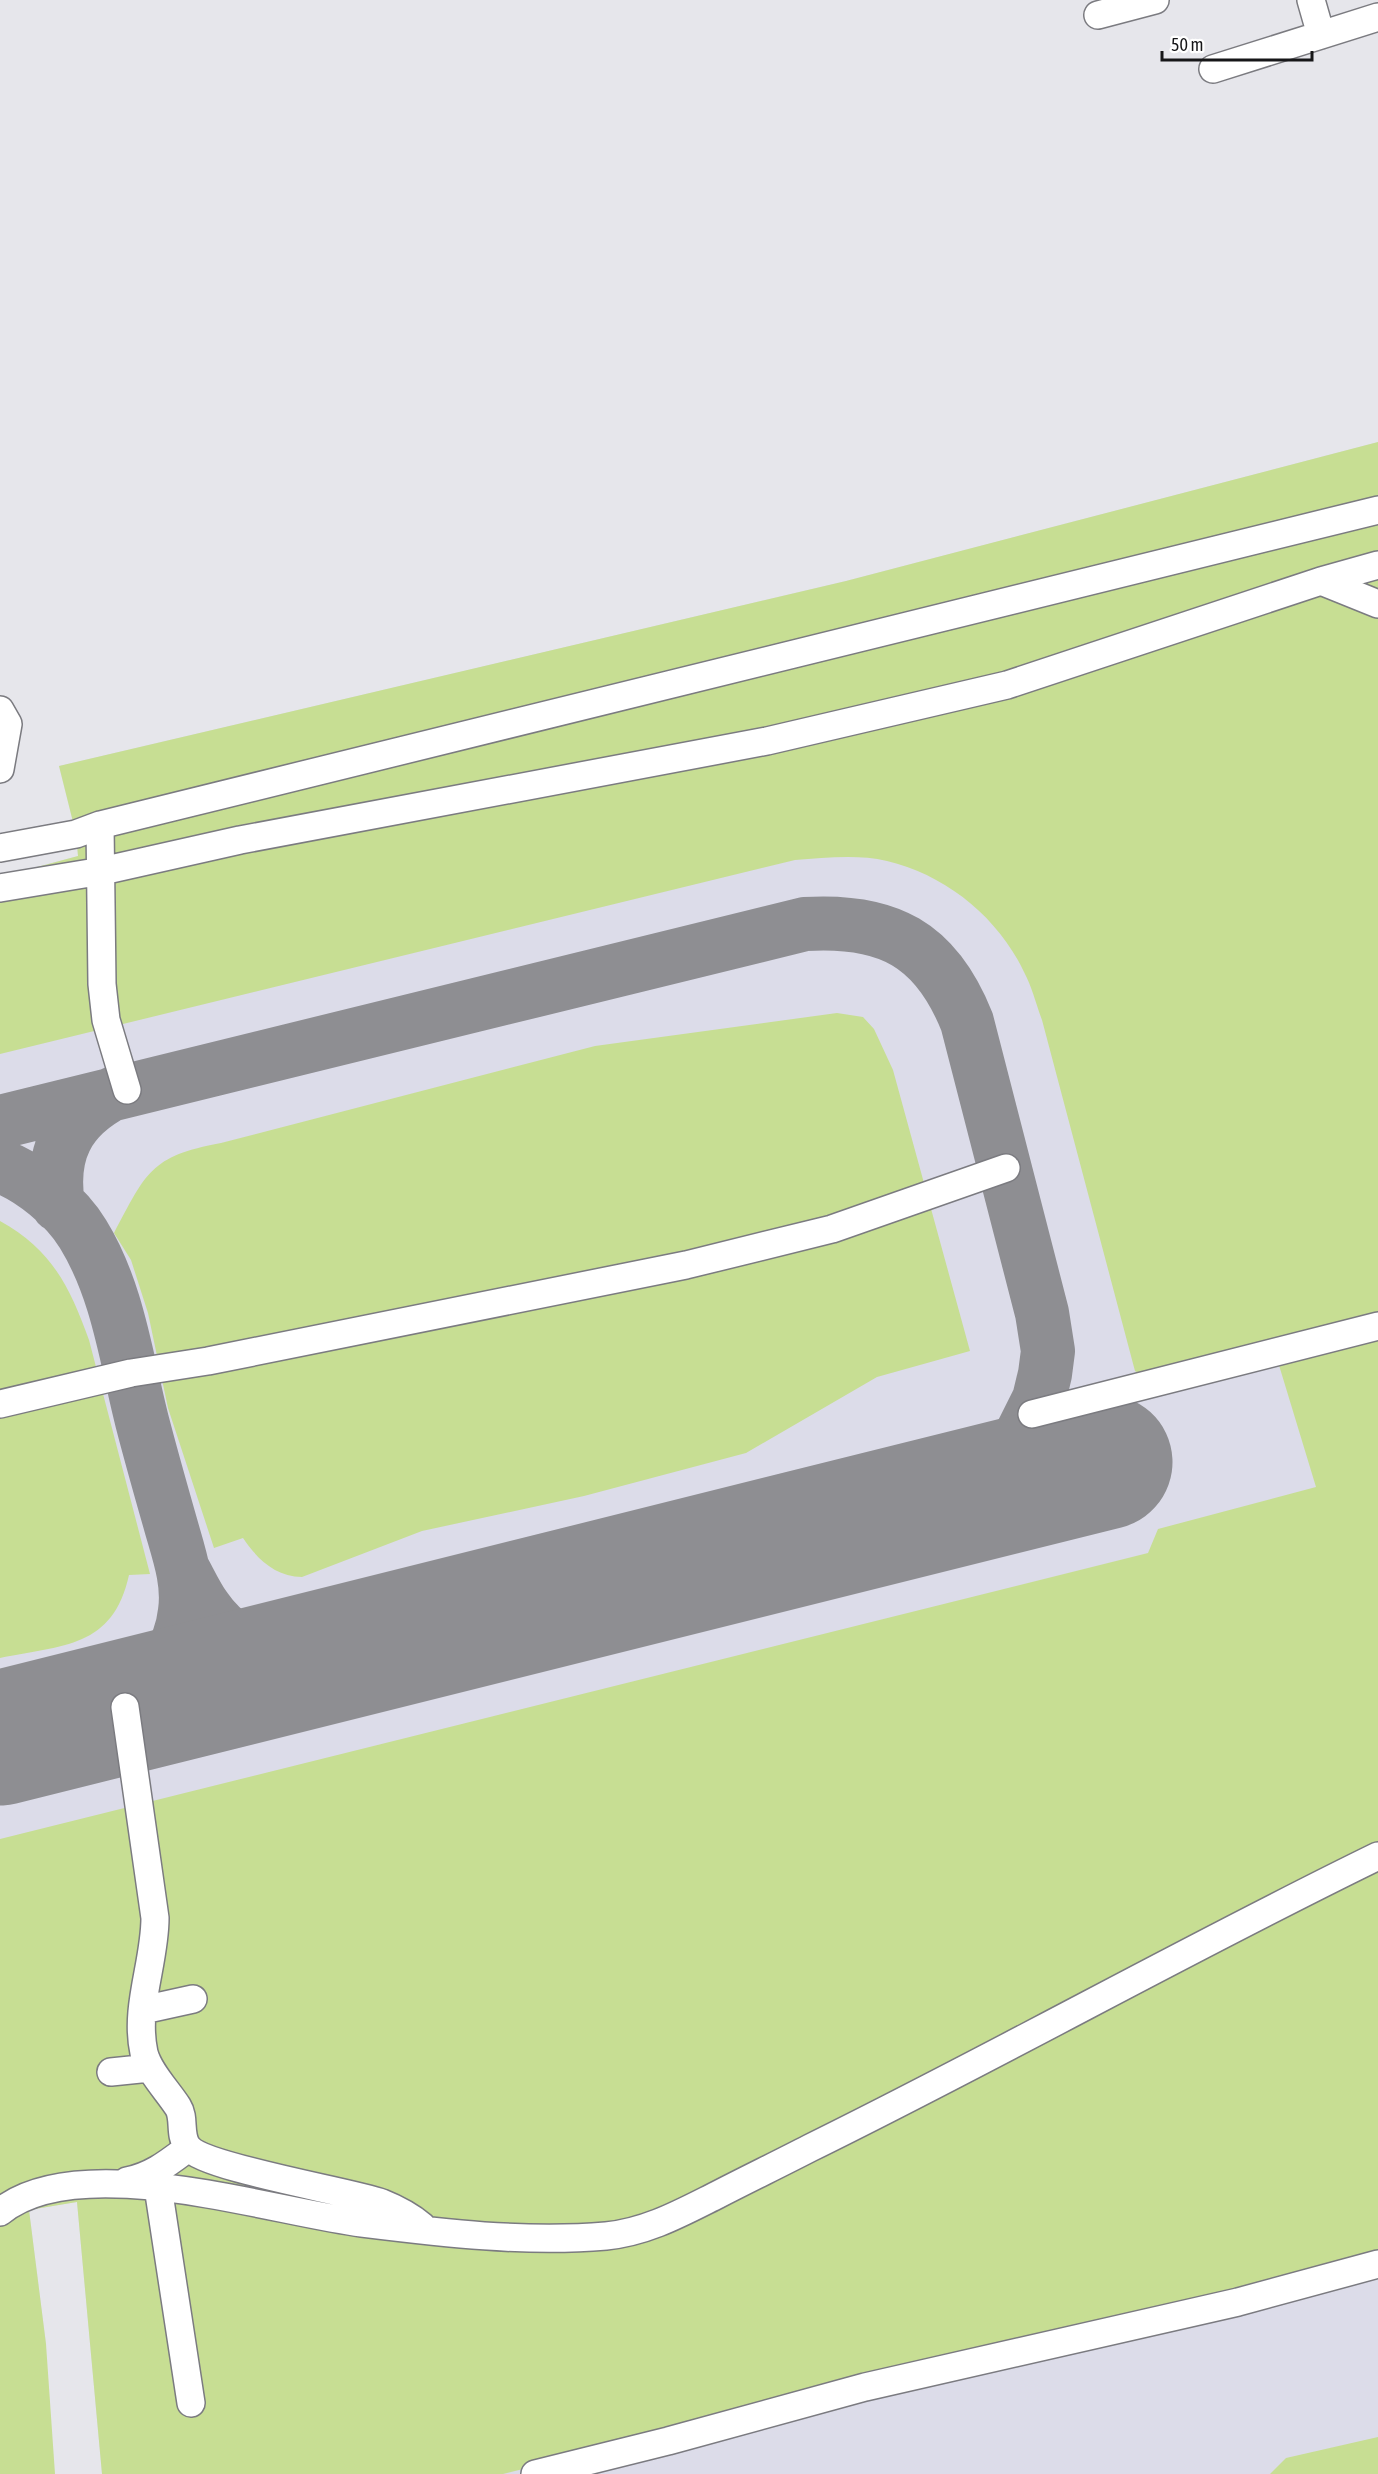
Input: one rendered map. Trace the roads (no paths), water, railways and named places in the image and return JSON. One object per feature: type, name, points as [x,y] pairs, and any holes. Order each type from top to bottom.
[{"type":"street","points":[[1098,15],[1155,0]]},
{"type":"street","points":[[1311,0],[1321,35]]},
{"type":"street","points":[[1212,69],[1378,17]]},
{"type":"street","points":[[0,848],[88,829],[1378,510]]},
{"type":"street","points":[[0,888],[102,871],[240,840],[767,741],[1007,685],[1321,581],[1378,565]]},
{"type":"street","points":[[1321,581],[1378,604]]},
{"type":"street","points":[[0,710],[8,724],[0,769]]},
{"type":"street","points":[[88,829],[102,871],[102,984],[106,1020],[127,1090]]},
{"type":"street","points":[[0,1404],[132,1372],[242,1354],[686,1265],[832,1229],[1006,1168]]},
{"type":"street","points":[[1032,1414],[1378,1326]]},
{"type":"street","points":[[125,1707],[155,1918],[155,1943],[135,2007],[144,2053],[150,2068],[190,2115],[183,2136],[188,2148],[214,2161],[382,2203],[411,2217],[427,2230]]},
{"type":"street","points":[[0,2212],[19,2199],[54,2187],[114,2184],[158,2187],[358,2222],[512,2238],[609,2236],[651,2227],[856,2126],[1378,1856]]},
{"type":"street","points":[[135,2007],[193,1999]]},
{"type":"street","points":[[111,2072],[150,2068]]},
{"type":"street","points":[[114,2184],[143,2178],[160,2169],[188,2148]]},
{"type":"street","points":[[158,2187],[191,2403]]},
{"type":"street","points":[[535,2474],[668,2441],[865,2387],[1238,2302],[1378,2264]]}]
